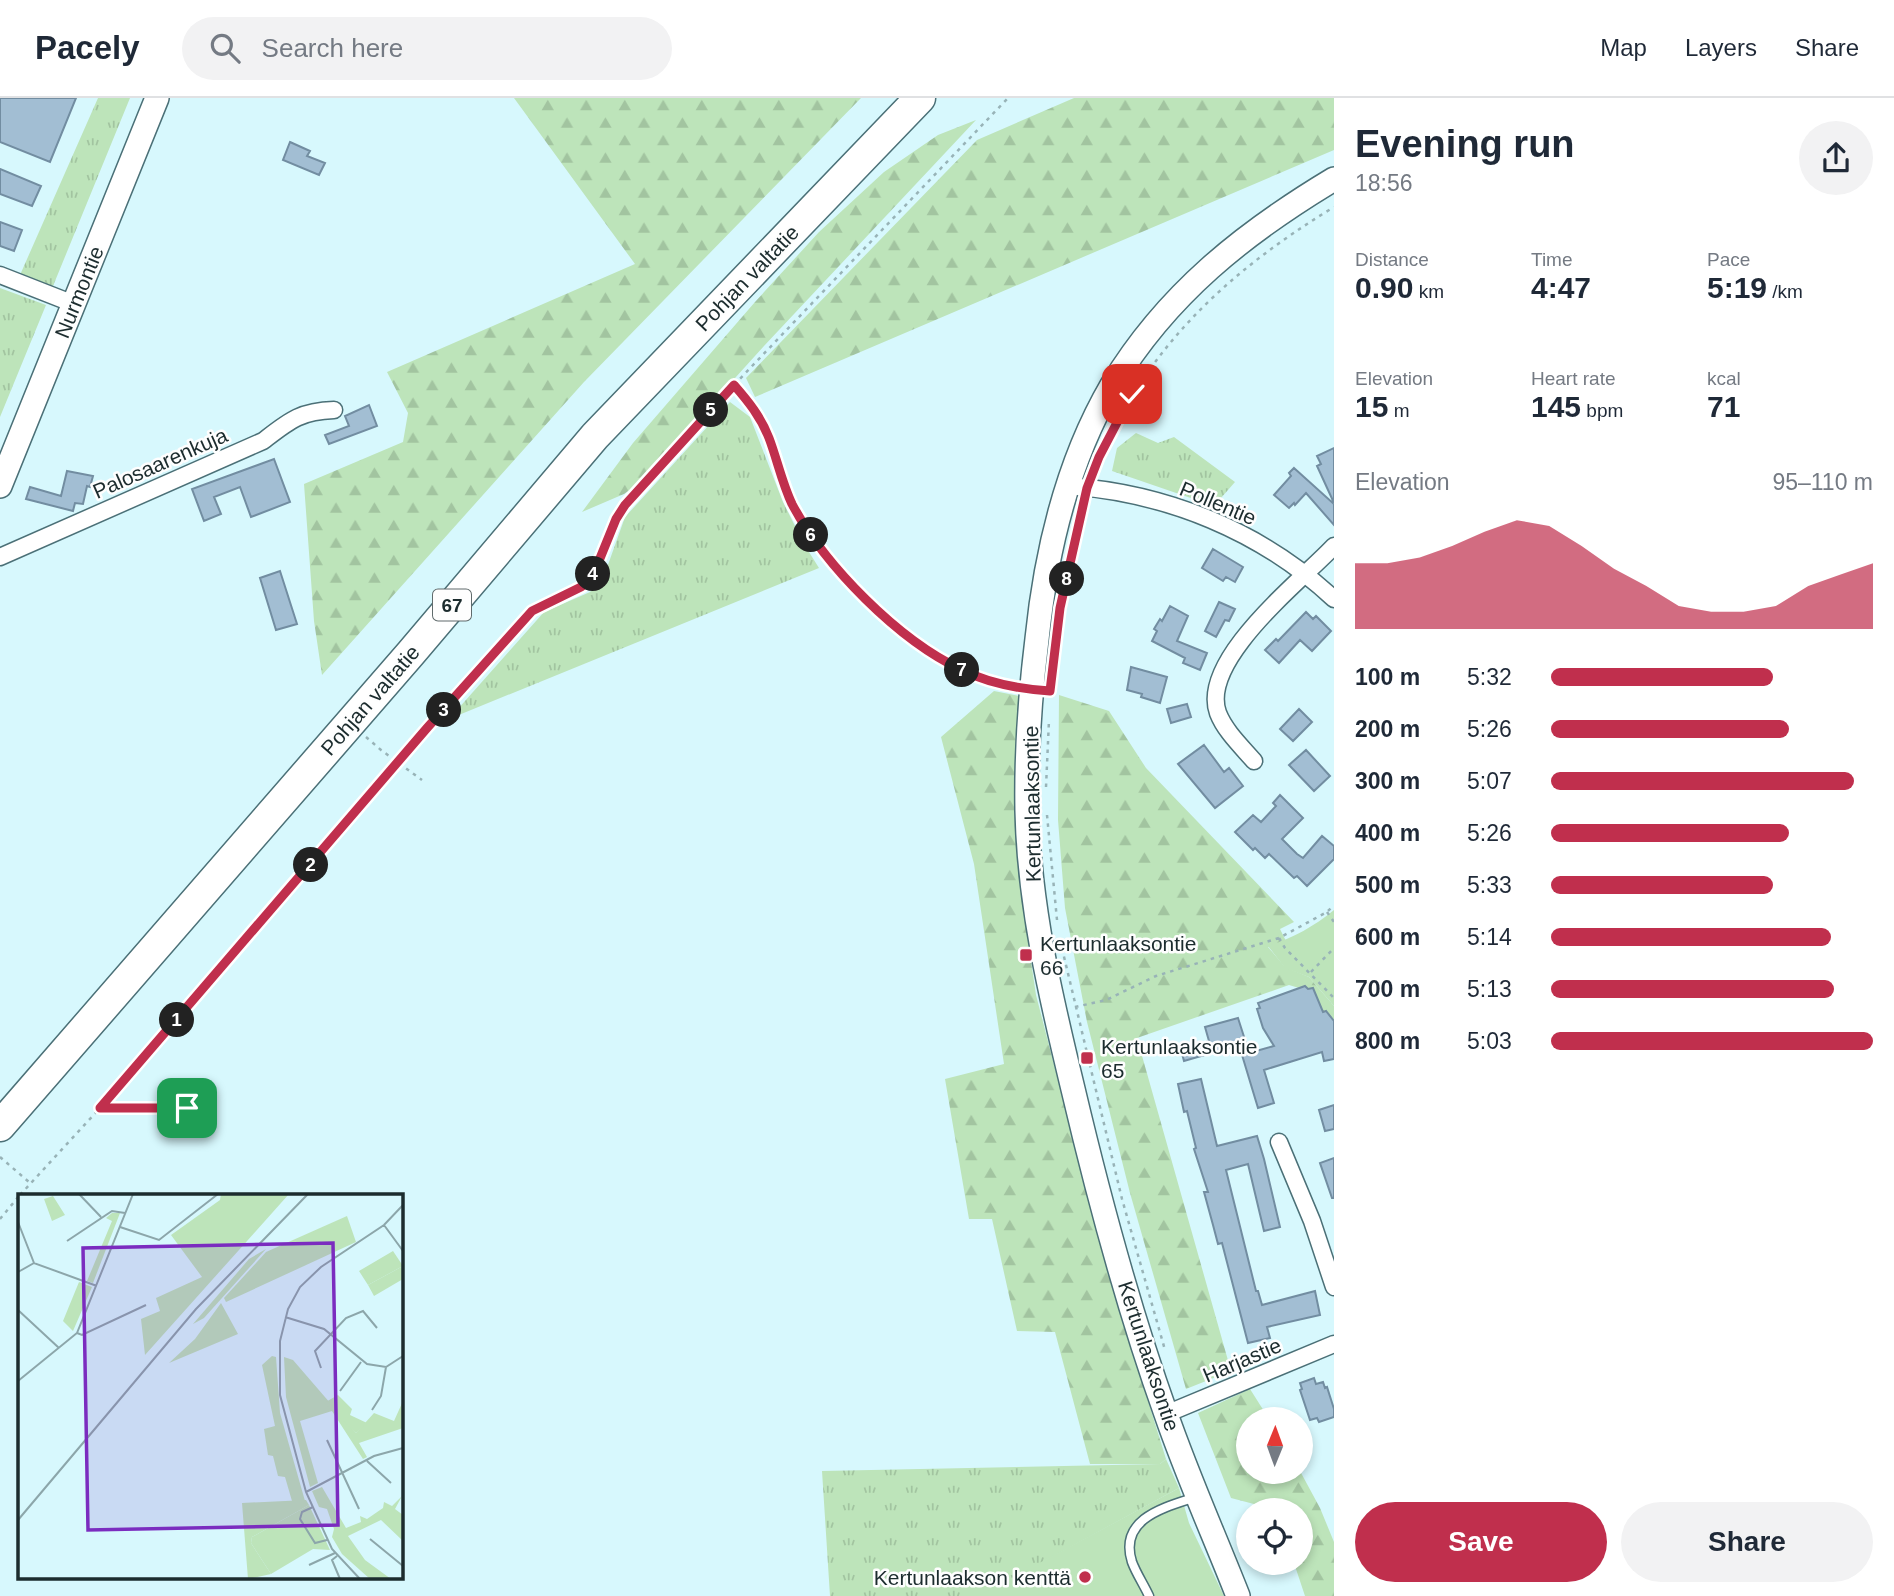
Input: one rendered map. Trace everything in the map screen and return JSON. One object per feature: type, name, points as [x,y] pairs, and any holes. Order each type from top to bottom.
[{"type":"highway","name":"Pohjan valtatie","points":[[0,1126],[595,436],[920,98]]},
{"type":"street","name":"Nurmontie","points":[[0,485],[157,98]]},
{"type":"street","name":"Kertunlaaksontie","points":[[1238,1596],[1166,1414],[1102,1209],[1047,983],[1034,897],[1027,811],[1031,690],[1052,540],[1077,487],[1084,441],[1112,386],[1152,328],[1212,264],[1268,221],[1334,179]]},
{"type":"street","points":[[0,275],[74,304]]},
{"type":"street","name":"Palosaarenkuja","points":[[0,557],[263,441],[289,421],[312,411],[334,410]]},
{"type":"street","name":"Pollentie","points":[[1077,487],[1154,499],[1193,511],[1274,552],[1307,574],[1334,599]]},
{"type":"street","points":[[1254,761],[1233,737],[1218,713],[1215,693],[1223,669],[1249,629],[1334,546]]},
{"type":"street","points":[[1279,1142],[1312,1221],[1334,1287]]},
{"type":"street","name":"Harjastie","points":[[1166,1414],[1334,1344]]},
{"type":"lane","points":[[1149,1596],[1131,1560],[1131,1537],[1139,1522],[1158,1510],[1199,1496]]},
{"type":"path","points":[[22,1194],[100,1108],[532,611],[581,587],[592,578],[616,519],[625,505],[734,385],[1008,98]]},
{"type":"path","points":[[1057,636],[1077,487],[1099,457],[1132,394],[1178,331],[1218,290],[1266,251],[1334,207]]},
{"type":"path","points":[[734,385],[753,407],[768,436],[791,501],[814,541],[841,575],[901,631],[938,657],[963,671],[994,682],[1031,690]]},
{"type":"path","points":[[1046,793],[1049,717]]},
{"type":"path","points":[[351,722],[381,751],[422,779]]},
{"type":"path","points":[[1046,806],[1058,928]]},
{"type":"path","points":[[1074,1007],[1106,1000],[1156,976],[1279,938],[1327,912],[1334,905]]},
{"type":"path","points":[[1327,912],[1334,922]]},
{"type":"path","points":[[1279,938],[1290,954],[1311,972],[1334,998]]},
{"type":"path","points":[[1060,941],[1122,1199],[1168,1360]]},
{"type":"path","points":[[1311,972],[1334,948]]},
{"type":"path","points":[[100,1108],[187,1108]]},
{"type":"path","points":[[0,1157],[30,1183]]},
{"type":"path","points":[[0,1219],[18,1198]]},
{"type":"green space","points":[[98,98],[130,98],[53,286],[20,275]]},
{"type":"green space","points":[[514,98],[861,98],[584,382],[322,675],[314,621],[304,484],[403,442],[408,413],[387,372],[635,264]]},
{"type":"green space","points":[[1074,98],[1334,98],[1334,150],[755,397],[746,378],[977,140]]},
{"type":"green space","points":[[976,120],[641,482],[624,494],[582,512],[633,443],[819,232],[884,172],[938,135]]},
{"type":"green space","points":[[0,288],[46,305],[0,417]]},
{"type":"green space","points":[[730,402],[750,417],[783,502],[819,568],[449,719],[544,612],[590,592],[604,576],[625,517]]},
{"type":"green space","points":[[1136,433],[1158,443],[1174,437],[1235,482],[1214,506],[1112,471],[1117,448]]},
{"type":"green space","points":[[994,691],[1019,696],[1014,807],[1024,914],[1036,995],[1105,1262],[1166,1459],[1160,1464],[1090,1464],[1055,1332],[1017,1331],[992,1219],[969,1219],[945,1079],[1004,1064],[974,864],[941,737]]},
{"type":"green space","points":[[1059,695],[1109,711],[1146,768],[1294,922],[1280,929],[1286,941],[1268,947],[1285,967],[1309,977],[1334,1006],[1334,1031],[1309,991],[1289,985],[1137,1038],[1231,1371],[1186,1389],[1130,1193],[1087,1022],[1065,908],[1058,820]]},
{"type":"green space","points":[[1334,910],[1334,1006],[1309,977],[1285,968],[1268,946],[1302,931]]},
{"type":"green space","points":[[1250,1389],[1261,1407],[1236,1407],[1236,1484],[1307,1484],[1334,1542],[1334,1596],[1305,1596],[1298,1575],[1313,1575],[1313,1498],[1231,1498],[1198,1413]]},
{"type":"green space","points":[[1166,1459],[1179,1488],[980,1596],[830,1596],[822,1471],[1160,1464]]},
{"type":"green space","points":[[1179,1488],[1189,1523],[1224,1596],[978,1596]]},
{"type":"building","points":[[0,98],[76,98],[50,162],[0,142]]},
{"type":"building","points":[[290,142],[310,151],[307,156],[325,163],[319,175],[283,160]]},
{"type":"building","points":[[0,169],[41,186],[32,206],[0,194]]},
{"type":"building","points":[[0,222],[22,230],[14,251],[0,246]]},
{"type":"building","points":[[369,405],[377,426],[329,444],[325,435],[349,426],[345,416]]},
{"type":"building","points":[[1334,448],[1334,503],[1317,466],[1321,464],[1317,456]]},
{"type":"building","points":[[274,459],[290,502],[251,517],[240,487],[214,497],[221,514],[204,521],[192,489]]},
{"type":"building","points":[[1294,468],[1334,504],[1334,525],[1306,493],[1289,508],[1274,495],[1291,476],[1289,473]]},
{"type":"building","points":[[67,471],[93,476],[90,487],[87,486],[83,504],[75,503],[73,511],[26,499],[30,487],[61,496]]},
{"type":"building","points":[[1213,549],[1243,567],[1235,582],[1226,577],[1223,581],[1202,568]]},
{"type":"building","points":[[280,571],[297,624],[276,630],[260,578]]},
{"type":"building","points":[[1219,602],[1235,609],[1216,637],[1205,631]]},
{"type":"building","points":[[1170,606],[1188,616],[1177,641],[1207,653],[1200,670],[1183,663],[1185,658],[1152,641],[1157,631],[1154,629]]},
{"type":"building","points":[[1306,612],[1313,619],[1316,616],[1331,631],[1312,651],[1300,640],[1279,663],[1265,650],[1276,639],[1278,641]]},
{"type":"building","points":[[1131,667],[1167,677],[1160,703],[1127,690]]},
{"type":"building","points":[[1187,704],[1191,717],[1171,723],[1167,709]]},
{"type":"building","points":[[1299,709],[1312,722],[1293,741],[1280,729]]},
{"type":"building","points":[[1204,745],[1224,772],[1229,768],[1243,786],[1215,808],[1178,764]]},
{"type":"building","points":[[1306,750],[1330,776],[1314,791],[1289,765]]},
{"type":"building","points":[[1280,795],[1303,818],[1282,839],[1297,854],[1303,858],[1322,836],[1334,846],[1334,859],[1307,886],[1297,876],[1294,878],[1269,854],[1265,858],[1255,848],[1253,850],[1235,832],[1253,815],[1261,822],[1276,806],[1273,803]]},
{"type":"building","points":[[1305,986],[1308,989],[1313,988],[1323,1012],[1326,1011],[1334,1021],[1334,1059],[1324,1061],[1322,1052],[1264,1070],[1274,1103],[1258,1108],[1242,1055],[1274,1046],[1263,1028],[1257,1009],[1260,1008],[1258,1003]]},
{"type":"building","points":[[1238,1018],[1246,1043],[1184,1061],[1181,1050],[1209,1041],[1205,1027]]},
{"type":"building","points":[[1201,1079],[1217,1146],[1257,1136],[1264,1159],[1280,1227],[1264,1231],[1248,1164],[1226,1170],[1256,1291],[1262,1305],[1315,1291],[1320,1315],[1267,1327],[1270,1338],[1248,1343],[1222,1243],[1218,1244],[1204,1192],[1208,1192],[1178,1084]]},
{"type":"building","points":[[1334,1105],[1334,1129],[1325,1131],[1319,1110]]},
{"type":"building","points":[[1334,1158],[1334,1198],[1332,1198],[1320,1163]]},
{"type":"building","points":[[1314,1378],[1316,1384],[1323,1382],[1334,1409],[1334,1417],[1319,1422],[1317,1418],[1313,1419],[1313,1407],[1306,1407],[1300,1383]]},
{"type":"place","name":"Kertunlaaksontie 66","points":[[1026,955]]},
{"type":"place","name":"Kertunlaaksontie 65","points":[[1087,1058]]},
{"type":"place","name":"Kertunlaakson kenttä","points":[[1085,1577]]},
{"type":"route","points":[[187,1108],[100,1108],[427,728],[532,611],[581,587],[592,578],[616,519],[625,505],[734,385],[753,407],[768,436],[791,501],[814,541],[841,575],[901,631],[963,671],[1021,689],[1050,691],[1060,608],[1087,488],[1099,457],[1132,394]]}]
